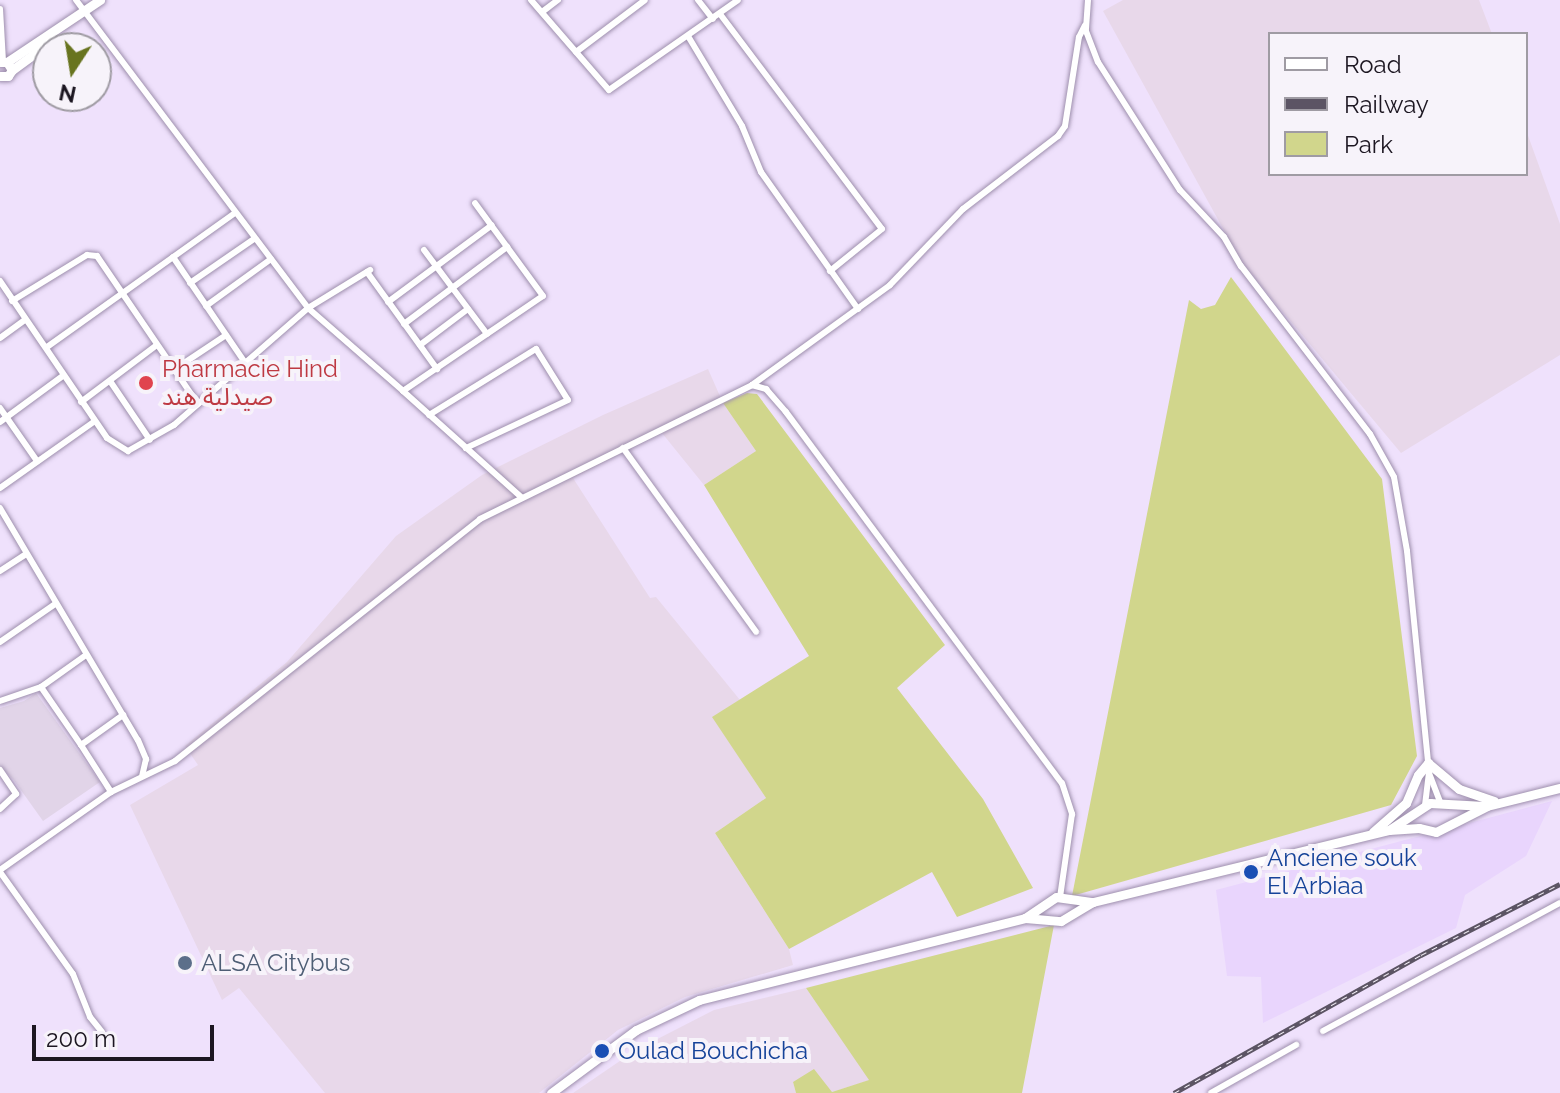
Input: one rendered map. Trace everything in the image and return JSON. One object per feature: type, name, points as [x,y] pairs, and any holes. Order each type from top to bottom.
[{"type":"main road","points":[[0,76],[8,76],[5,64],[38,51],[52,34],[100,0]]},
{"type":"main road","points":[[1370,834],[1403,807],[1420,771],[1429,768],[1464,792],[1502,802]]},
{"type":"main road","points":[[551,1093],[636,1030],[688,1004],[771,979],[1025,918],[1061,921],[1093,902],[1370,834],[1389,830],[1426,829],[1436,832],[1487,806],[1560,788]]},
{"type":"main road","points":[[1389,830],[1423,808],[1443,804],[1487,806]]},
{"type":"main road","points":[[1443,804],[1450,814],[1448,825]]},
{"type":"main road","points":[[1423,808],[1420,820],[1426,829]]},
{"type":"main road","points":[[1025,918],[1063,899],[1093,902]]},
{"type":"main road","points":[[1063,899],[1069,915]]},
{"type":"main road","points":[[1047,906],[1051,918]]},
{"type":"street","points":[[66,0],[76,0],[308,308],[521,497]]},
{"type":"street","points":[[531,0],[609,90],[738,0]]},
{"type":"street","points":[[542,12],[558,0]]},
{"type":"street","points":[[576,52],[645,0]]},
{"type":"street","points":[[698,0],[713,19]]},
{"type":"street","points":[[102,1032],[90,1017],[73,974],[0,871],[111,792],[175,761],[451,540],[521,497],[752,385],[902,275],[963,209],[1058,136],[1067,118],[1088,0]]},
{"type":"street","points":[[0,9],[5,64]]},
{"type":"street","points":[[720,14],[882,229],[830,271]]},
{"type":"street","points":[[1085,25],[1098,62],[1180,190],[1220,231],[1241,266],[1370,434],[1394,477],[1407,551],[1429,768],[1423,808]]},
{"type":"street","points":[[688,36],[742,126],[761,172],[858,309]]},
{"type":"street","points":[[403,391],[543,296],[475,203]]},
{"type":"street","points":[[47,347],[235,213]]},
{"type":"street","points":[[388,302],[492,225]]},
{"type":"street","points":[[190,283],[254,239]]},
{"type":"street","points":[[404,324],[507,247]]},
{"type":"street","points":[[424,250],[487,334]]},
{"type":"street","points":[[12,301],[93,254],[126,293],[198,404]]},
{"type":"street","points":[[173,257],[244,361]]},
{"type":"street","points":[[206,306],[271,259]]},
{"type":"street","points":[[0,281],[81,402],[107,438],[121,449],[137,449],[150,440],[198,404],[308,308],[368,271],[437,369]]},
{"type":"street","points":[[420,345],[468,309]]},
{"type":"street","points":[[0,338],[25,320]]},
{"type":"street","points":[[175,369],[226,335]]},
{"type":"street","points":[[81,402],[157,345]]},
{"type":"street","points":[[429,415],[536,349],[568,400],[466,448]]},
{"type":"street","points":[[3,420],[64,375]]},
{"type":"street","points":[[110,381],[150,440]]},
{"type":"street","points":[[752,385],[766,389],[786,412],[1062,783],[1072,814],[1063,899]]},
{"type":"street","points":[[0,408],[3,420],[37,461]]},
{"type":"street","points":[[0,488],[95,421]]},
{"type":"street","points":[[623,448],[756,632]]},
{"type":"street","points":[[0,508],[123,715],[146,759],[142,776]]},
{"type":"street","points":[[0,571],[26,554]]},
{"type":"street","points":[[0,642],[55,604]]},
{"type":"street","points":[[0,701],[41,687],[86,655]]},
{"type":"street","points":[[41,687],[111,792]]},
{"type":"street","points":[[81,745],[123,715]]},
{"type":"street","points":[[1429,768],[1443,804]]},
{"type":"street","points":[[0,770],[16,796],[0,809]]},
{"type":"street","points":[[1323,1031],[1560,903]]},
{"type":"street","points":[[1211,1093],[1296,1045]]},
{"type":"shaded area","points":[[1123,0],[1479,0],[1491,32],[1268,32],[1268,176],[1528,176],[1528,136],[1560,224],[1560,355],[1401,453],[1242,263],[1103,11]]},
{"type":"shaded area","points":[[708,369],[723,403],[756,451],[704,485],[662,433],[573,478],[650,598],[656,597],[740,700],[713,717],[766,798],[715,833],[789,949],[793,965],[685,997],[618,1030],[539,1093],[325,1093],[239,988],[222,1000],[130,805],[198,765],[185,746],[287,662],[396,536],[482,475],[603,415]]},
{"type":"shaded area","points":[[36,693],[100,782],[43,821],[13,779],[0,767],[0,708],[24,701]]},
{"type":"shaded area","points":[[1552,801],[1526,856],[1465,895],[1456,928],[1263,1023],[1261,977],[1227,976],[1216,890]]},
{"type":"shaded area","points":[[806,988],[870,1080],[832,1092],[793,1082],[796,1093],[573,1093],[636,1050],[714,1010]]},
{"type":"green space","points":[[1231,277],[1382,479],[1417,756],[1391,805],[1072,896],[1189,300],[1201,309],[1215,305]]},
{"type":"green space","points":[[747,393],[757,394],[945,645],[897,688],[983,799],[1033,888],[957,917],[932,872],[789,949],[715,833],[766,798],[712,717],[809,656],[704,485],[756,451],[723,403]]},
{"type":"green space","points":[[1054,925],[1022,1093],[796,1093],[793,1082],[814,1069],[832,1092],[869,1080],[806,988]]},
{"type":"railway","points":[[1174,1093],[1421,955],[1560,884]]},
{"type":"place","name":"Pharmacie Hind صيدلية هند","points":[[146,383]]},
{"type":"place","name":"Anciene souk El Arbiaa","points":[[1251,872]]},
{"type":"place","name":"ALSA Citybus","points":[[185,963]]},
{"type":"place","name":"Oulad Bouchicha","points":[[602,1051]]}]
